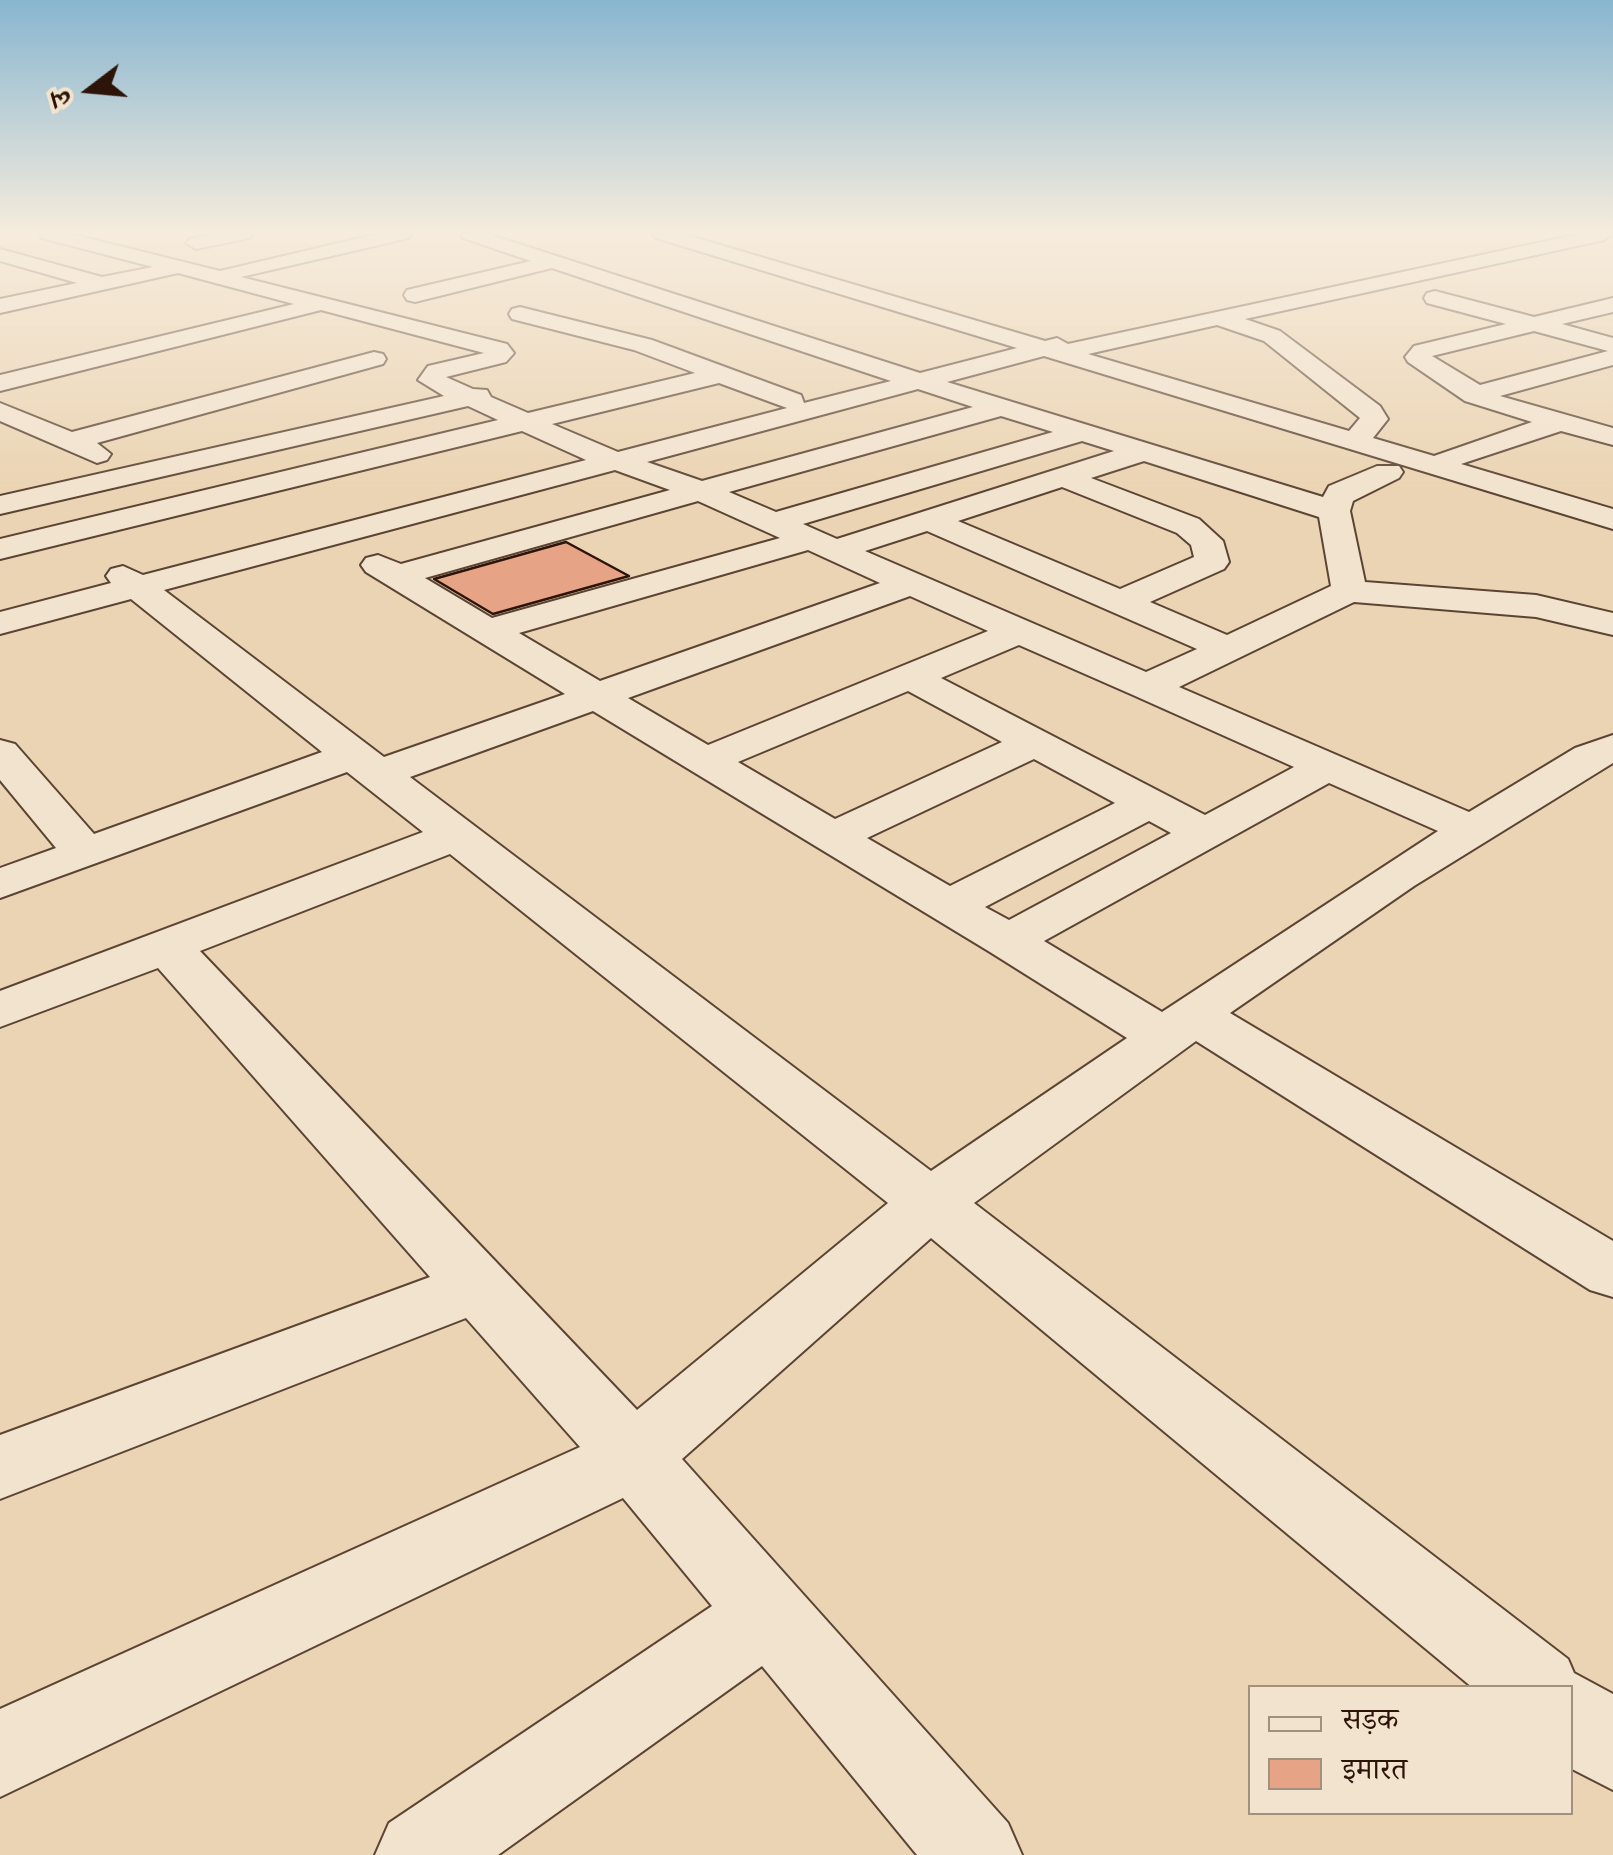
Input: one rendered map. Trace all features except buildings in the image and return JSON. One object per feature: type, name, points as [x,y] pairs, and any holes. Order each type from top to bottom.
[{"type":"street","points":[[0,383],[257,321]]},
{"type":"street","points":[[394,321],[498,349],[502,353],[498,357]]},
{"type":"street","points":[[450,335],[491,321]]},
{"type":"street","points":[[534,321],[604,335],[663,353],[792,402]]},
{"type":"street","points":[[731,321],[1334,511]]},
{"type":"street","points":[[940,321],[1361,434],[1426,475],[1613,508]]},
{"type":"street","points":[[953,321],[1426,475],[1613,542]]},
{"type":"street","points":[[1232,322],[1238,321]]},
{"type":"street","points":[[0,608],[331,536],[792,402],[1047,350],[1242,321]]},
{"type":"street","points":[[1520,321],[1613,345]]},
{"type":"street","points":[[1551,321],[1423,351],[1417,357],[1474,395],[1557,424],[1613,438]]},
{"type":"street","points":[[1232,322],[1272,336],[1370,412],[1374,419],[1361,434]]},
{"type":"street","points":[[243,324],[402,367],[823,544],[1473,830]]},
{"type":"street","points":[[1272,336],[1310,327]]},
{"type":"street","points":[[69,442],[292,381],[498,357],[604,335]]},
{"type":"street","points":[[168,342],[213,356]]},
{"type":"street","points":[[1047,350],[1145,407],[1613,519]]},
{"type":"street","points":[[8,352],[100,386]]},
{"type":"street","points":[[605,366],[663,353]]},
{"type":"street","points":[[1474,395],[1613,357]]},
{"type":"street","points":[[251,368],[385,417]]},
{"type":"street","points":[[0,548],[719,375]]},
{"type":"street","points":[[0,623],[130,582],[232,534],[608,456],[911,378]]},
{"type":"street","points":[[1530,381],[1580,394]]},
{"type":"street","points":[[0,505],[509,388]]},
{"type":"street","points":[[129,396],[173,413]]},
{"type":"street","points":[[396,576],[1005,406]]},
{"type":"street","points":[[774,523],[1145,407]]},
{"type":"street","points":[[3,414],[143,473],[232,534]]},
{"type":"street","points":[[1349,591],[1334,511],[1340,493],[1426,475],[1557,424]]},
{"type":"street","points":[[487,631],[929,520],[1144,451]]},
{"type":"street","points":[[1062,477],[1188,526],[1207,540],[1212,562],[1120,602]]},
{"type":"street","points":[[0,480],[34,497]]},
{"type":"street","points":[[929,520],[1228,648]]},
{"type":"street","points":[[331,536],[1008,941],[1179,1026],[1613,1272]]},
{"type":"street","points":[[130,582],[930,1203],[1534,1685]]},
{"type":"street","points":[[0,884],[363,765],[596,696],[912,584]]},
{"type":"street","points":[[1148,687],[1349,591],[1496,602],[1582,614],[1613,624]]},
{"type":"street","points":[[705,761],[1020,631]]},
{"type":"street","points":[[910,677],[1205,833]]},
{"type":"street","points":[[832,837],[1035,743]]},
{"type":"street","points":[[0,1754],[634,1457],[930,1203],[1397,876],[1602,752]]},
{"type":"street","points":[[0,753],[86,853]]},
{"type":"street","points":[[1008,941],[1328,766]]},
{"type":"street","points":[[950,906],[1150,803]]},
{"type":"street","points":[[0,1010],[457,836]]},
{"type":"street","points":[[165,944],[634,1457],[976,1855]]},
{"type":"street","points":[[0,1467],[478,1286]]},
{"type":"street","points":[[421,1855],[767,1616]]},
{"type":"street","points":[[1573,1716],[1613,1748]]}]
